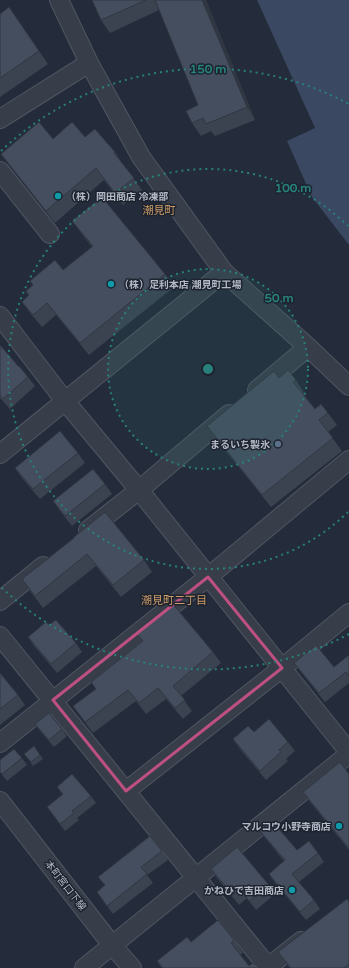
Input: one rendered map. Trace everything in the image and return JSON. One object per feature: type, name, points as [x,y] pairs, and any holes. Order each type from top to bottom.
[{"type":"street","points":[[59,0],[89,63],[141,157],[224,272],[349,386]]},
{"type":"street","points":[[0,119],[89,63]]},
{"type":"street","points":[[0,171],[50,234]]},
{"type":"street","points":[[0,454],[224,272]]},
{"type":"street","points":[[0,316],[65,402],[139,490],[349,753],[84,968]]},
{"type":"street","points":[[79,538],[139,490],[308,347]]},
{"type":"street","points":[[0,743],[208,577],[349,460]]},
{"type":"street","points":[[0,601],[54,557]]},
{"type":"street","points":[[126,791],[349,613]]},
{"type":"street","points":[[0,636],[268,968],[314,929]]},
{"type":"street","name":"本町宮口下線","points":[[0,801],[112,945],[132,968]]},
{"type":"highlighted area","points":[[208,577],[282,668],[126,791],[53,700]]},
{"type":"water","points":[[257,0],[349,0],[349,245],[312,197],[287,141],[315,128]]},
{"type":"building","points":[[92,0],[146,0],[101,20]]},
{"type":"building","points":[[155,0],[202,0],[247,107],[206,124],[203,118],[192,123],[186,111],[198,105]]},
{"type":"building","points":[[9,7],[39,51],[0,78],[0,14]]},
{"type":"building","name":"（株）岡田商店 冷凍部","points":[[39,122],[53,139],[72,122],[85,137],[95,129],[115,152],[114,153],[134,178],[115,193],[96,168],[46,211],[1,154]]},
{"type":"building","name":"（株）足利本店 潮見町工場","points":[[102,197],[165,274],[80,343],[47,303],[33,315],[22,302],[29,295],[26,291],[33,285],[30,281],[55,260],[63,270],[93,246],[72,221]]},
{"type":"building","points":[[0,345],[28,377],[3,399],[0,395]]},
{"type":"building","name":"まるいち製氷","points":[[288,370],[296,380],[293,382],[315,409],[321,404],[328,413],[319,420],[333,438],[262,495],[207,426],[274,371],[279,378]]},
{"type":"building","points":[[60,431],[78,453],[33,489],[15,468]]},
{"type":"building","points":[[93,469],[105,484],[65,516],[53,501]]},
{"type":"building","points":[[105,512],[144,560],[113,585],[87,554],[35,596],[22,579]]},
{"type":"building","points":[[172,603],[213,652],[173,686],[185,700],[175,708],[158,688],[139,703],[128,690],[85,722],[73,706],[96,689],[91,682],[143,641],[135,632]]},
{"type":"building","points":[[56,620],[76,643],[51,664],[28,637],[46,622],[49,625]]},
{"type":"building","points":[[316,645],[334,667],[349,655],[349,676],[346,672],[319,693],[294,663]]},
{"type":"building","points":[[0,673],[18,695],[0,709]]},
{"type":"building","points":[[49,713],[62,729],[49,740],[35,724]]},
{"type":"building","points":[[269,719],[288,742],[279,750],[281,752],[260,771],[233,739],[248,726],[254,732]]},
{"type":"building","points":[[34,746],[40,755],[31,762],[24,754]]},
{"type":"building","points":[[14,749],[22,758],[2,774],[0,772],[0,760]]},
{"type":"building","name":"マルコウ小野寺商店","points":[[340,762],[349,774],[349,847],[303,792]]},
{"type":"building","points":[[72,774],[91,796],[72,811],[74,813],[60,824],[47,807],[63,794],[57,787]]},
{"type":"building","points":[[272,821],[297,850],[309,841],[318,853],[292,874],[314,900],[300,912],[269,874],[285,860],[260,831]]},
{"type":"building","points":[[150,836],[162,851],[141,867],[147,874],[107,906],[97,892],[105,885],[98,877]]},
{"type":"building","points":[[237,847],[269,885],[249,901],[240,889],[233,895],[211,869]]},
{"type":"building","points":[[347,899],[349,902],[349,964],[344,968],[291,968],[278,952]]},
{"type":"building","points":[[218,920],[234,940],[231,943],[249,966],[253,963],[260,968],[163,968],[157,961],[187,937],[191,942]]},
{"type":"place","name":"（株）岡田商店 冷凍部","points":[[58,196]]},
{"type":"place","name":"（株）足利本店 潮見町工場","points":[[111,284]]},
{"type":"place","name":"まるいち製氷","points":[[278,444]]},
{"type":"place","name":"マルコウ小野寺商店","points":[[339,826]]},
{"type":"place","name":"かねひで吉田商店","points":[[292,890]]},
{"type":"district","name":"潮見町","points":[[159,210]]},
{"type":"district","name":"潮見町二丁目","points":[[174,600]]}]
